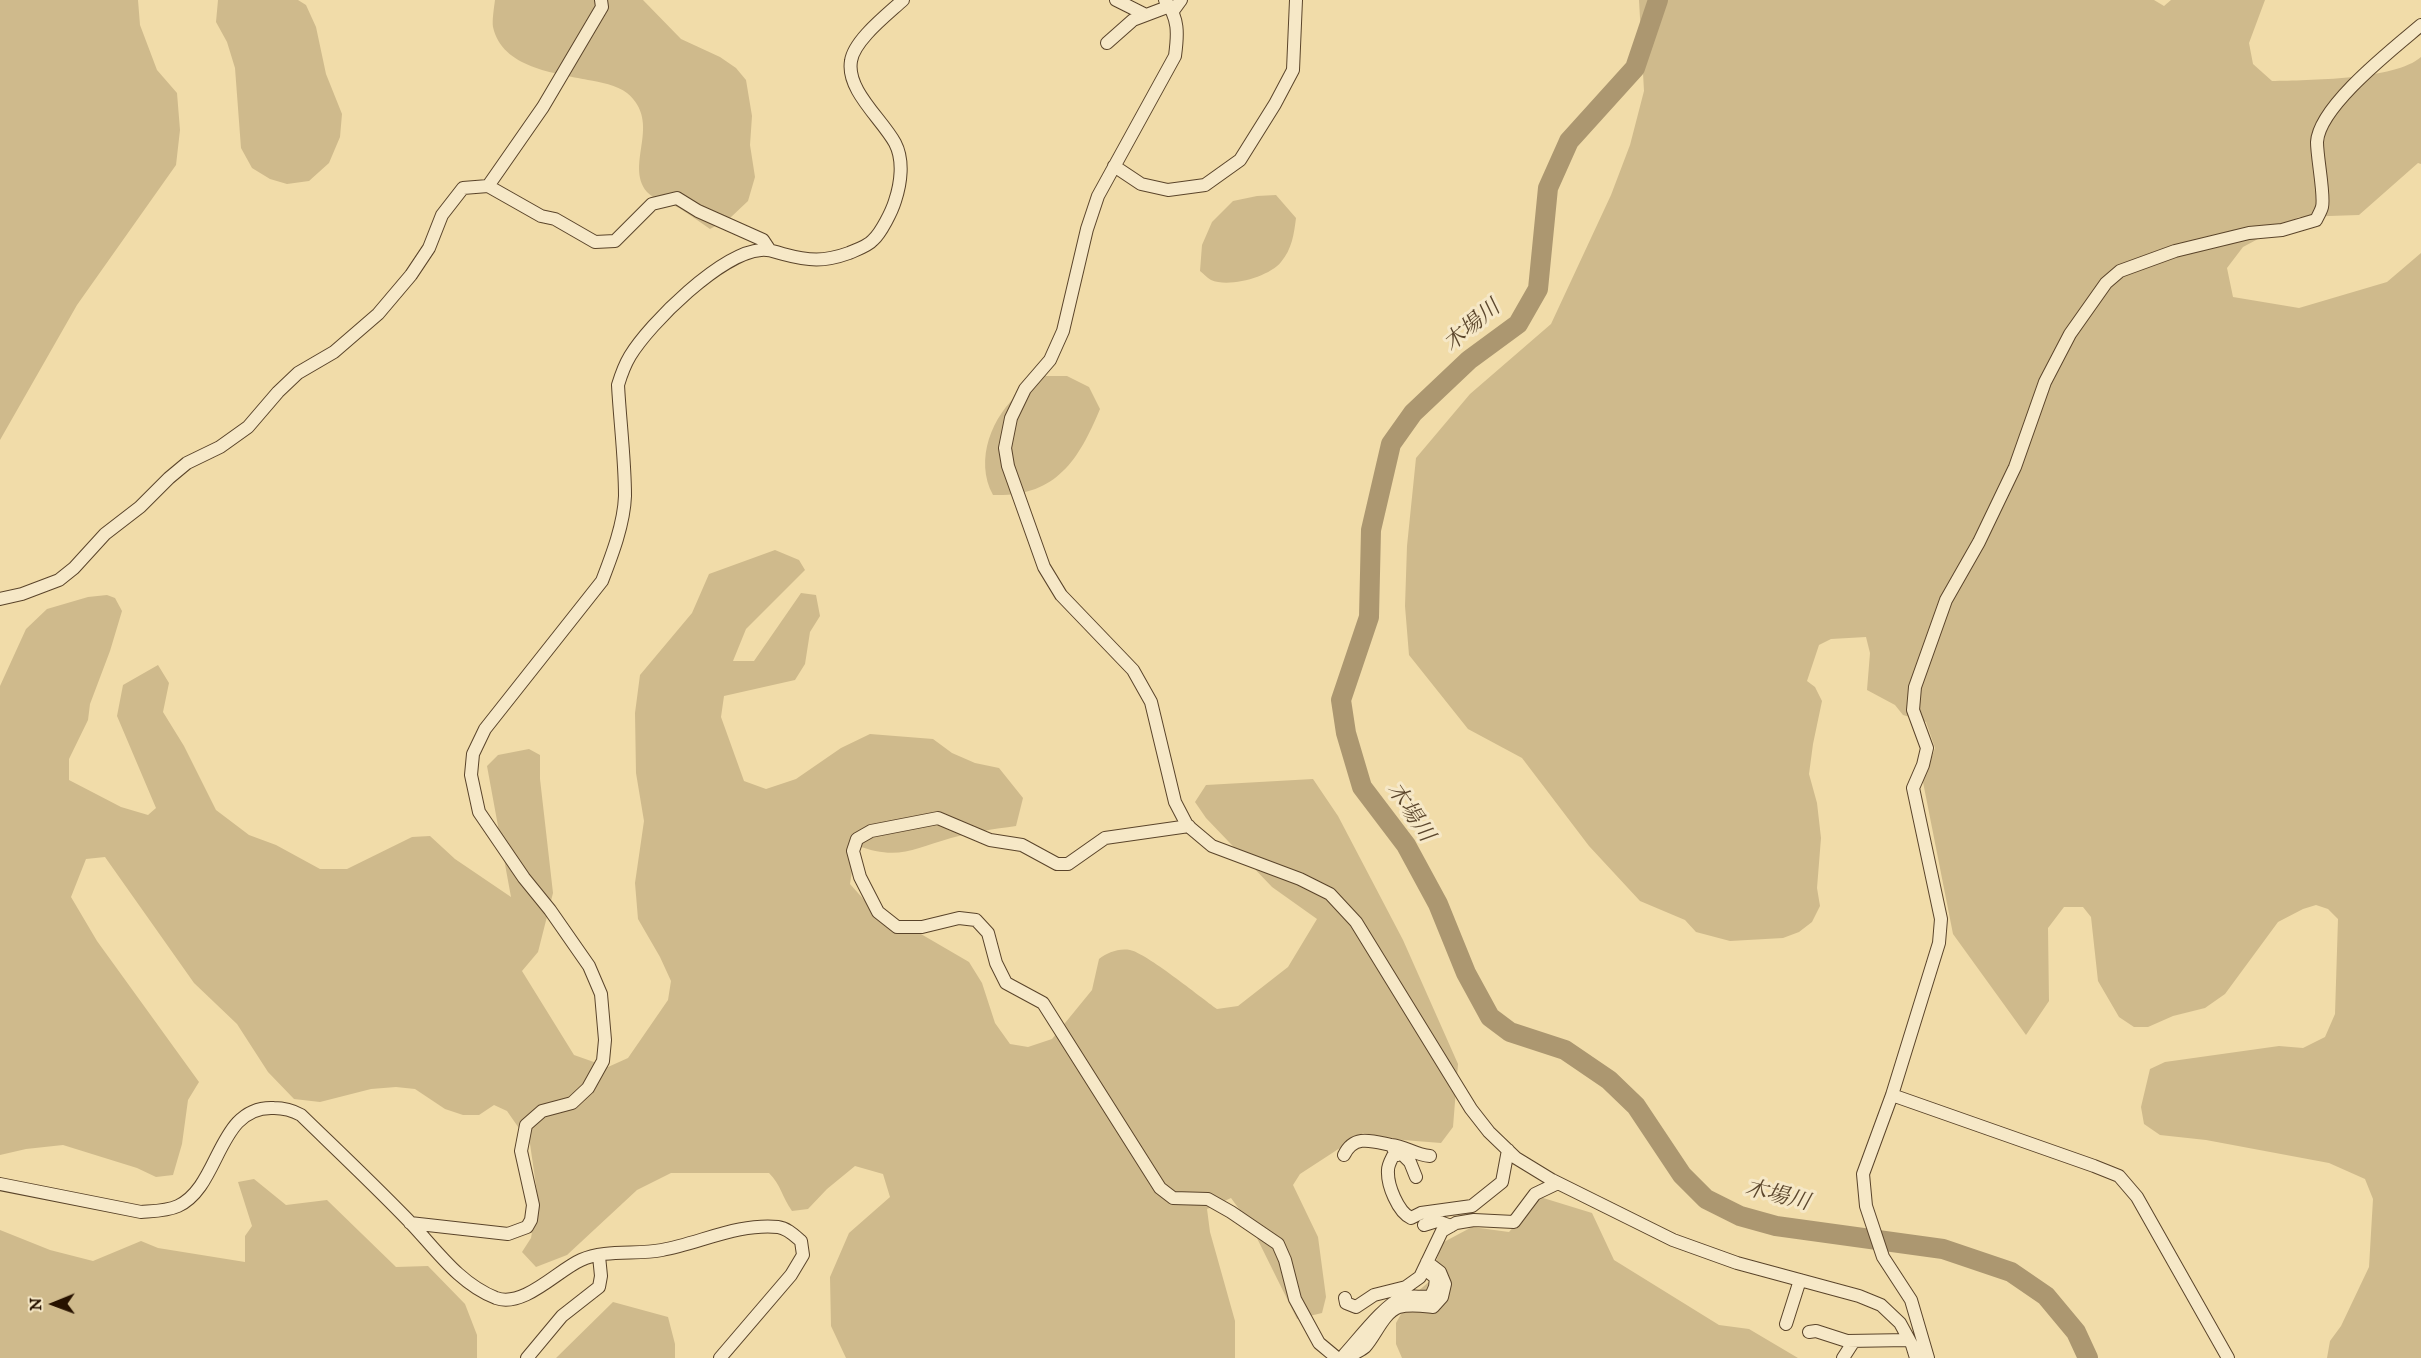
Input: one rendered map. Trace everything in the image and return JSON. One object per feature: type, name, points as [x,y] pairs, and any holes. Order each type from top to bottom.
[{"type":"street","points":[[488,186],[543,107],[602,7],[601,0]]},
{"type":"street","points":[[0,599],[22,594],[58,580],[74,568],[105,534],[140,507],[178,471],[248,428],[278,392],[298,373],[334,352],[378,314],[411,276],[429,249],[442,215],[463,188],[488,186],[531,211],[555,219],[595,242],[615,241],[652,204],[677,198],[698,211],[763,240],[770,249],[781,254],[814,260],[830,260],[873,241],[892,208],[899,187],[900,163],[896,145],[856,88],[851,76],[851,59],[864,36],[903,0]]},
{"type":"street","points":[[1116,0],[1146,15]]},
{"type":"street","points":[[1114,166],[1141,184],[1168,190],[1204,185],[1239,160],[1275,104],[1293,70],[1296,0]]},
{"type":"street","points":[[1107,43],[1133,20],[1172,4],[1178,31],[1175,56],[1098,196],[1087,229],[1063,331],[1050,360],[1025,389],[1011,418],[1005,447],[1008,466],[1044,567],[1061,595],[1133,670],[1151,702],[1175,802],[1189,826],[1212,846],[1299,879],[1330,894],[1356,922],[1470,1109],[1516,1158],[1558,1183],[1673,1240],[1737,1263],[1859,1296],[1881,1305],[1900,1323],[1916,1358]]},
{"type":"street","points":[[1928,1358],[1911,1300],[1883,1257],[1866,1206],[1863,1174],[1892,1095],[1938,943],[1941,919],[1913,788],[1923,765],[1927,748],[1912,710],[1915,687],[1946,600],[1979,542],[2014,467],[2045,382],[2070,334],[2106,283],[2120,272],[2175,251],[2249,233],[2282,230],[2316,220],[2323,206],[2317,139],[2324,121],[2333,107],[2386,54],[2421,25]]},
{"type":"street","points":[[410,1223],[508,1234],[527,1227],[531,1220],[533,1205],[521,1151],[526,1125],[542,1111],[572,1103],[588,1088],[603,1060],[605,1040],[601,994],[588,966],[550,910],[524,879],[479,812],[471,775],[473,754],[485,729],[602,581],[619,529],[625,498],[618,385],[631,354],[666,311],[719,268],[744,254],[770,249]]},
{"type":"street","points":[[1189,826],[1105,838],[1068,864],[1057,864],[1022,845],[990,840],[938,818],[871,831],[857,839],[853,851],[860,877],[878,912],[897,927],[922,927],[959,918],[976,920],[988,933],[996,963],[1006,983],[1043,1003],[1160,1188],[1173,1198],[1208,1199],[1278,1244],[1285,1260],[1295,1299],[1318,1343],[1341,1358],[1363,1349],[1384,1320],[1398,1307],[1416,1305],[1433,1307],[1442,1297],[1445,1284],[1440,1272],[1426,1265]]},
{"type":"street","points":[[1892,1095],[2056,1151],[2119,1176],[2137,1197],[2228,1358]]},
{"type":"street","points":[[0,1184],[131,1210],[158,1211],[180,1205],[197,1191],[231,1131],[246,1114],[264,1107],[287,1108],[301,1115],[410,1223],[442,1259],[472,1284],[498,1299],[515,1297],[541,1287],[581,1260],[662,1250],[753,1227],[780,1227],[801,1240],[803,1255],[791,1275],[720,1358]]},
{"type":"street","points":[[1344,1155],[1348,1146],[1359,1141],[1394,1150],[1410,1162],[1416,1177]]},
{"type":"street","points":[[1394,1150],[1403,1146],[1420,1155],[1430,1156]]},
{"type":"street","points":[[1394,1150],[1388,1168],[1389,1183],[1404,1215],[1411,1218],[1420,1213],[1472,1206],[1502,1182],[1508,1150]]},
{"type":"street","points":[[1345,1298],[1346,1303],[1356,1307],[1374,1295],[1406,1287],[1420,1277],[1442,1231],[1454,1224],[1474,1220],[1514,1222],[1535,1194],[1558,1183]]},
{"type":"street","points":[[1452,1209],[1454,1224]]},
{"type":"street","points":[[1424,1225],[1437,1221],[1454,1224]]},
{"type":"street","points":[[527,1358],[562,1316],[599,1287],[601,1276],[599,1256]]},
{"type":"street","points":[[1786,1324],[1800,1280]]},
{"type":"street","points":[[1809,1332],[1816,1331],[1854,1341],[1909,1340]]},
{"type":"street","points":[[1843,1358],[1854,1341]]},
{"type":"shaded area","points":[[0,0],[138,0],[140,25],[157,70],[177,93],[180,130],[176,165],[77,305],[0,440]]},
{"type":"shaded area","points":[[218,0],[298,0],[306,5],[316,27],[326,74],[342,114],[340,137],[329,163],[309,181],[287,184],[270,179],[252,168],[241,148],[235,68],[227,42],[216,22]]},
{"type":"shaded area","points":[[495,0],[643,0],[681,39],[720,57],[736,68],[746,80],[752,116],[750,145],[755,177],[748,201],[730,218],[710,229],[679,208],[650,195],[641,181],[639,169],[643,130],[642,117],[637,105],[623,90],[603,83],[546,71],[518,60],[507,52],[498,41],[493,27]]},
{"type":"shaded area","points":[[1639,0],[2154,0],[2164,6],[2171,0],[2265,0],[2249,43],[2253,64],[2272,81],[2328,79],[2372,74],[2409,65],[2421,57],[2421,164],[2418,163],[2359,215],[2299,217],[2243,247],[2227,268],[2233,297],[2299,308],[2387,282],[2421,253],[2421,1358],[2327,1358],[2330,1341],[2341,1326],[2369,1267],[2373,1199],[2365,1179],[2329,1163],[2206,1140],[2160,1135],[2144,1124],[2141,1107],[2150,1069],[2165,1062],[2279,1046],[2303,1048],[2325,1037],[2335,1014],[2338,919],[2328,909],[2316,905],[2278,922],[2225,994],[2205,1008],[2173,1016],[2148,1027],[2134,1027],[2119,1017],[2098,981],[2091,917],[2083,907],[2064,907],[2048,928],[2049,1001],[2026,1035],[1953,934],[1923,782],[1935,748],[1926,722],[1903,715],[1895,705],[1867,690],[1870,653],[1866,637],[1831,639],[1819,645],[1807,681],[1815,687],[1822,701],[1809,774],[1817,803],[1821,838],[1817,888],[1820,906],[1812,922],[1799,932],[1783,938],[1730,941],[1696,932],[1685,920],[1640,901],[1589,846],[1522,758],[1468,729],[1409,655],[1405,606],[1407,546],[1416,458],[1470,394],[1551,324],[1611,195],[1630,145],[1644,91]]},
{"type":"shaded area","points":[[1276,195],[1296,218],[1290,247],[1281,262],[1268,272],[1238,282],[1211,280],[1200,271],[1202,245],[1212,222],[1233,201]]},
{"type":"shaded area","points":[[1044,376],[1067,376],[1089,387],[1100,409],[1092,428],[1073,460],[1062,473],[1048,483],[1033,490],[993,495],[985,467],[989,439],[994,425],[1011,402]]},
{"type":"shaded area","points":[[775,550],[799,560],[805,570],[746,629],[733,661],[754,661],[801,593],[816,595],[820,616],[810,632],[805,664],[795,680],[724,696],[721,717],[744,781],[766,789],[796,779],[841,748],[870,734],[933,739],[952,753],[975,763],[999,768],[1023,798],[1016,826],[967,834],[905,852],[883,852],[856,845],[850,884],[866,902],[969,962],[982,983],[995,1023],[1010,1044],[1028,1047],[1052,1039],[1092,990],[1099,959],[1113,952],[1130,950],[1138,953],[1217,1009],[1238,1006],[1288,967],[1317,919],[1272,887],[1206,818],[1195,802],[1206,785],[1313,779],[1338,816],[1403,940],[1458,1064],[1453,1127],[1441,1143],[1403,1140],[1363,1133],[1300,1174],[1293,1185],[1318,1237],[1326,1297],[1322,1313],[1297,1319],[1250,1224],[1231,1198],[1207,1209],[1210,1232],[1235,1321],[1235,1358],[846,1358],[831,1326],[830,1277],[849,1233],[890,1197],[883,1174],[855,1166],[827,1189],[808,1209],[792,1211],[769,1173],[671,1173],[637,1190],[567,1255],[536,1267],[522,1252],[531,1238],[538,1199],[530,1144],[507,1111],[494,1105],[479,1115],[463,1115],[445,1109],[415,1089],[396,1087],[371,1089],[320,1102],[294,1099],[268,1072],[237,1024],[194,983],[105,857],[86,859],[71,897],[97,941],[199,1082],[188,1100],[182,1144],[173,1175],[156,1177],[137,1168],[63,1145],[26,1149],[0,1155],[0,686],[26,629],[47,609],[88,597],[107,595],[115,598],[122,611],[90,704],[88,720],[69,759],[69,780],[121,807],[148,815],[156,808],[117,716],[123,685],[158,665],[169,683],[163,712],[184,746],[216,810],[249,835],[276,845],[320,869],[347,869],[412,837],[430,836],[455,859],[511,897],[487,766],[498,755],[529,749],[540,755],[540,779],[553,893],[538,952],[522,971],[574,1055],[608,1067],[628,1058],[668,1000],[671,981],[638,919],[635,883],[644,821],[636,773],[635,713],[640,675],[692,613],[709,574]]},
{"type":"shaded area","points":[[254,1179],[286,1205],[327,1200],[396,1267],[428,1266],[465,1304],[477,1335],[477,1358],[0,1358],[0,1230],[50,1250],[93,1261],[141,1241],[158,1248],[245,1262],[245,1236],[252,1226],[238,1182]]},
{"type":"shaded area","points":[[1540,1197],[1592,1213],[1614,1260],[1719,1325],[1749,1329],[1798,1358],[1402,1358],[1396,1344],[1396,1323],[1410,1298],[1430,1281],[1442,1243],[1472,1227],[1509,1232]]},
{"type":"shaded area","points":[[613,1302],[668,1317],[675,1344],[675,1358],[556,1358]]},
{"type":"waterway","name":"木場川","points":[[1658,0],[1635,68],[1569,141],[1548,188],[1538,289],[1518,324],[1469,360],[1413,413],[1391,444],[1371,530],[1369,617],[1341,700],[1346,733],[1362,787],[1406,845],[1438,904],[1466,973],[1490,1017],[1510,1032],[1565,1050],[1609,1080],[1636,1106],[1682,1175],[1706,1199],[1740,1216],[1776,1226],[1943,1249],[2011,1272],[2046,1296],[2076,1332],[2088,1358]]}]
